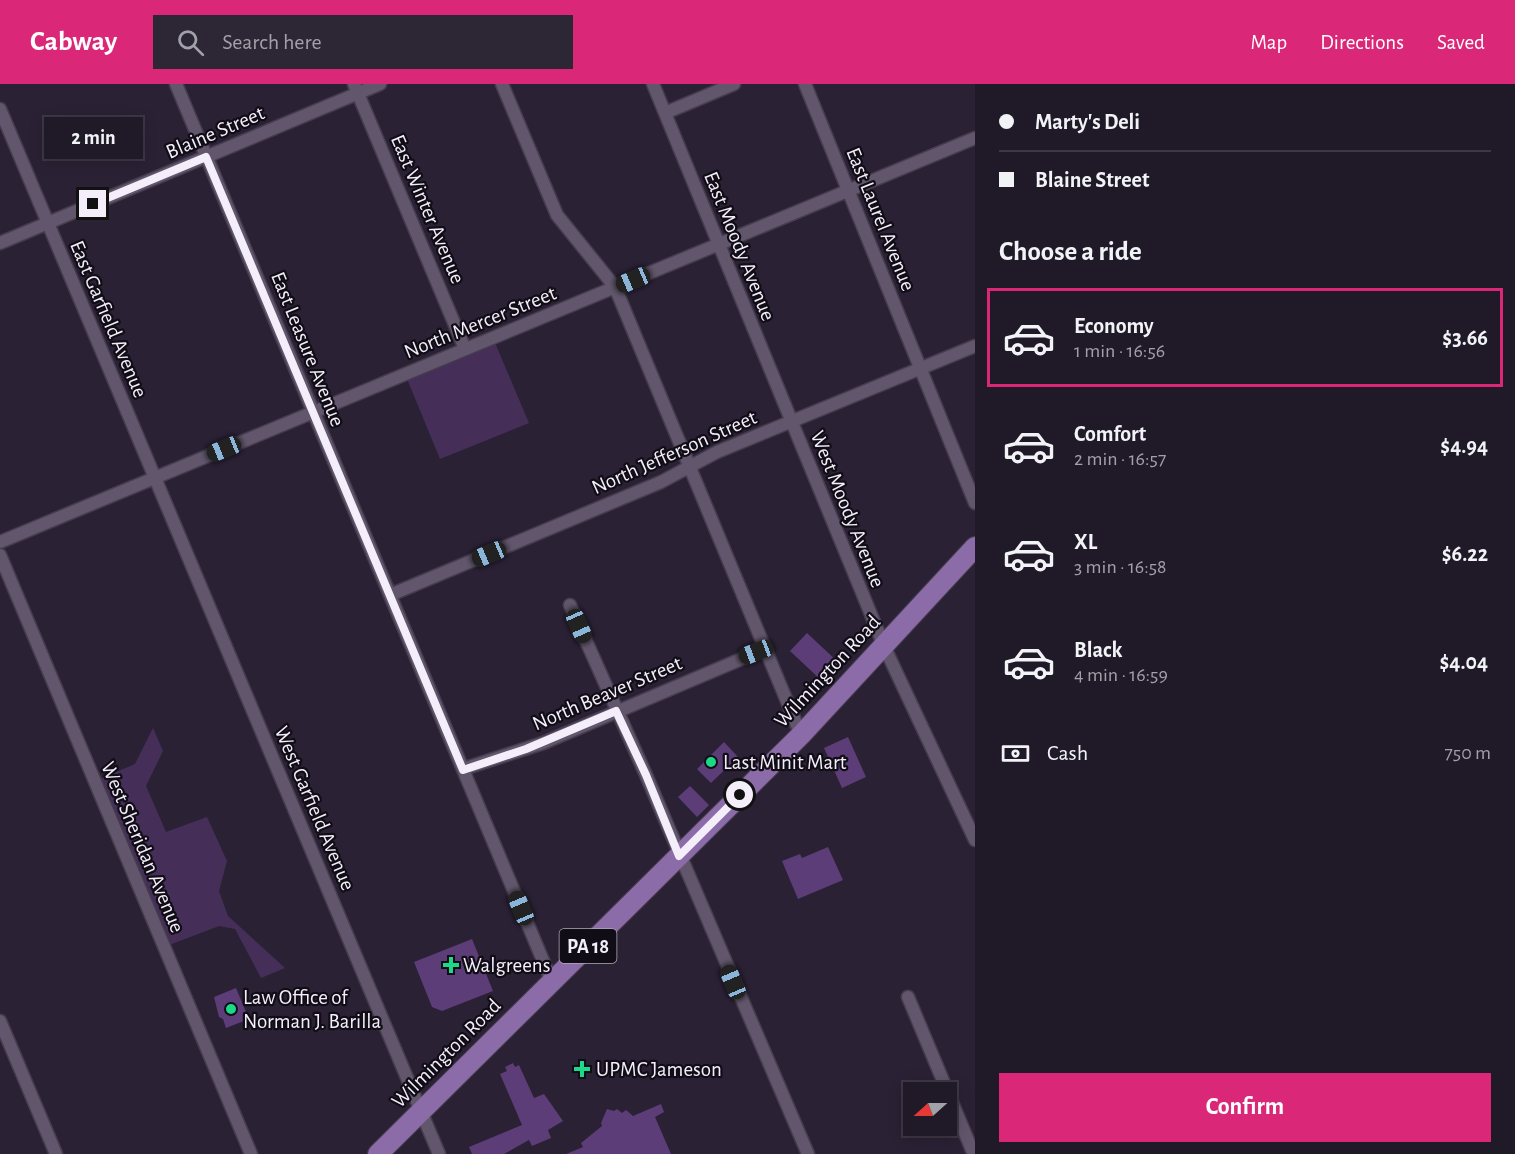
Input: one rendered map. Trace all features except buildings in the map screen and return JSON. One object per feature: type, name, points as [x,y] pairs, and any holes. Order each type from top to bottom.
[{"type":"main road","name":"Wilmington Road","points":[[378,1154],[801,735],[975,547]]},
{"type":"street","name":"East Leasure Avenue","points":[[176,84],[552,982]]},
{"type":"street","name":"Blaine Street","points":[[0,243],[206,157],[356,89],[380,84]]},
{"type":"street","points":[[502,84],[557,215],[615,287],[801,735]]},
{"type":"street","name":"East Moody Avenue","points":[[653,84],[791,422]]},
{"type":"street","points":[[665,113],[734,84]]},
{"type":"street","name":"East Laurel Avenue","points":[[805,84],[975,502]]},
{"type":"street","name":"East Winter Avenue","points":[[356,89],[465,349]]},
{"type":"street","name":"East Garfield Avenue","points":[[0,109],[155,477]]},
{"type":"street","name":"North Mercer Street","points":[[0,542],[975,138]]},
{"type":"street","name":"North Jefferson Street","points":[[390,595],[661,482],[717,452],[975,346]]},
{"type":"street","name":"West Moody Avenue","points":[[791,422],[884,646],[975,840]]},
{"type":"street","name":"West Garfield Avenue","points":[[155,477],[439,1154]]},
{"type":"street","name":"West Sheridan Avenue","points":[[0,555],[251,1154]]},
{"type":"street","points":[[570,605],[646,775],[808,1154]]},
{"type":"street","name":"North Beaver Street","points":[[463,770],[526,749],[765,649]]},
{"type":"street","points":[[908,997],[970,1151]]},
{"type":"street","points":[[0,1022],[56,1154]]},
{"type":"shaded area","points":[[493,338],[529,423],[440,459],[405,374]]},
{"type":"shaded area","points":[[153,728],[163,751],[146,786],[166,832],[207,817],[227,861],[219,891],[228,916],[285,968],[261,978],[235,929],[219,926],[164,947],[95,781],[135,764]]},
{"type":"place","name":"Last Minit Mart","points":[[711,762]]},
{"type":"place","name":"Walgreens","points":[[451,965]]},
{"type":"place","name":"Law Office of Norman J. Barilla","points":[[231,1009]]},
{"type":"place","name":"UPMC Jameson","points":[[582,1069]]},
{"type":"route","points":[[93,204],[206,157],[463,770],[543,743],[616,711],[646,775],[679,856],[740,795]]}]
